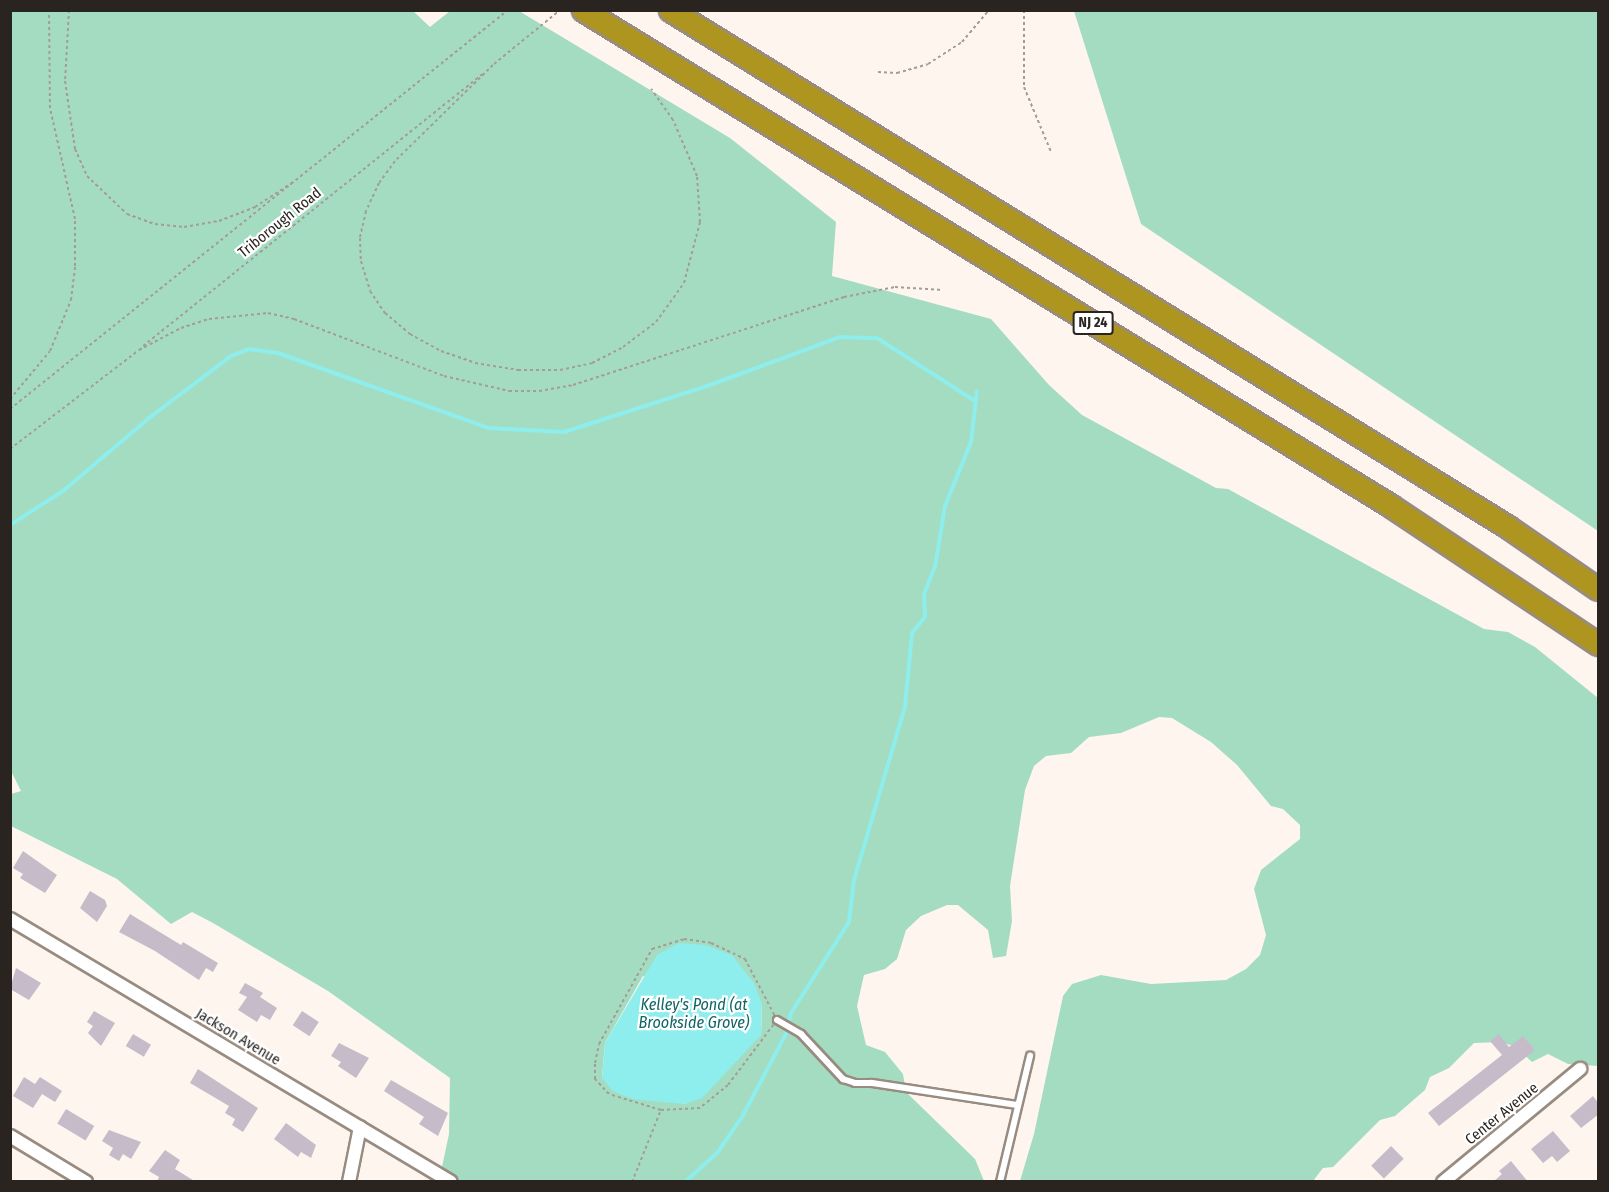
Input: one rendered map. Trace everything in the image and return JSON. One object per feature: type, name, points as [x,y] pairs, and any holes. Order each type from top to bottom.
[{"type":"highway","name":"NJ 24","points":[[583,10],[1391,506],[1599,644]]},
{"type":"highway","points":[[670,10],[1508,527],[1599,589]]},
{"type":"street","name":"Jackson Avenue","points":[[10,919],[451,1182]]},
{"type":"street","name":"Center Avenue","points":[[1448,1180],[1580,1068]]},
{"type":"street","points":[[349,1182],[360,1127]]},
{"type":"street","points":[[10,1136],[86,1182]]},
{"type":"lane","points":[[777,1020],[788,1026],[843,1079],[855,1083],[872,1083],[1017,1105]]},
{"type":"lane","points":[[1000,1182],[1030,1056]]},
{"type":"path","points":[[10,399],[50,351],[70,300],[75,266],[75,219],[50,108],[49,10]]},
{"type":"path","points":[[69,10],[65,81],[75,149],[87,176],[127,214],[155,224],[184,227],[219,221],[255,207],[305,174]]},
{"type":"path","name":"Triborough Road","points":[[10,409],[508,10]]},
{"type":"path","name":"Triborough Road","points":[[10,449],[139,350],[560,10]]},
{"type":"path","points":[[878,72],[897,73],[928,64],[962,42],[989,10]]},
{"type":"path","points":[[1024,10],[1024,87],[1051,152]]},
{"type":"path","points":[[493,65],[395,161],[379,183],[366,211],[360,238],[361,261],[370,291],[380,306],[410,334],[467,360],[518,370],[560,370],[581,366],[623,347],[656,322],[684,283],[700,222],[697,176],[673,120],[651,89]]},
{"type":"path","points":[[139,350],[181,328],[209,319],[268,313],[294,319],[444,376],[509,391],[539,391],[573,385],[844,297],[895,287],[943,290]]},
{"type":"path","points":[[684,939],[711,943],[745,959],[777,1020],[728,1085],[700,1108],[661,1110],[609,1094],[595,1079],[599,1044],[652,949],[684,939]]},
{"type":"path","points":[[633,1181],[661,1110]]},
{"type":"green space","points":[[412,10],[430,27],[450,11],[519,11],[730,138],[836,222],[832,276],[991,319],[1049,385],[1082,415],[1216,488],[1228,489],[1484,629],[1508,632],[1535,647],[1598,698],[1598,1066],[1568,1064],[1548,1054],[1532,1062],[1516,1047],[1501,1042],[1474,1043],[1449,1068],[1430,1077],[1425,1090],[1395,1116],[1380,1120],[1333,1167],[1323,1168],[1313,1181],[1020,1181],[1034,1134],[1063,996],[1072,984],[1101,975],[1151,984],[1226,980],[1246,969],[1260,955],[1266,935],[1254,889],[1261,870],[1300,839],[1300,825],[1283,809],[1271,806],[1237,765],[1211,742],[1172,718],[1159,717],[1121,733],[1089,737],[1071,753],[1046,756],[1034,766],[1025,790],[1010,886],[1012,921],[1006,956],[993,958],[988,930],[958,905],[947,905],[921,916],[906,930],[897,959],[885,969],[864,975],[857,1006],[866,1045],[885,1052],[903,1074],[906,1092],[975,1159],[984,1181],[439,1181],[449,1134],[450,1078],[328,991],[213,923],[192,912],[171,924],[117,879],[11,826],[11,794],[21,791],[10,769],[10,11]],"holes":[[[643,976],[762,1004],[761,1035],[685,1104],[602,1078],[605,1043]]]},
{"type":"green space","points":[[1074,11],[1598,11],[1598,531],[1141,224]]},
{"type":"water","name":"Kelley's Pond (at Brookside Grove)","points":[[679,943],[705,945],[732,955],[754,983],[762,1004],[761,1035],[702,1098],[685,1104],[632,1099],[613,1091],[602,1078],[605,1043],[657,955]]},
{"type":"building","points":[[23,851],[57,875],[45,893],[20,878],[23,874],[13,868]]},
{"type":"building","points":[[90,891],[105,900],[107,906],[97,922],[80,908]]},
{"type":"building","points":[[130,914],[181,945],[183,942],[218,963],[213,972],[206,968],[199,980],[155,951],[119,932]]},
{"type":"building","points":[[16,968],[41,983],[29,1000],[10,989]]},
{"type":"building","points":[[245,983],[263,993],[260,997],[277,1008],[270,1020],[261,1015],[257,1022],[238,1010],[247,997],[239,993]]},
{"type":"building","points":[[94,1011],[115,1023],[101,1046],[88,1033],[93,1026],[87,1022]]},
{"type":"building","points":[[302,1011],[319,1022],[310,1036],[293,1025]]},
{"type":"building","points":[[133,1034],[151,1045],[144,1057],[126,1046]]},
{"type":"building","points":[[1499,1034],[1509,1047],[1523,1036],[1535,1050],[1439,1126],[1428,1113],[1502,1055],[1490,1041]]},
{"type":"building","points":[[339,1043],[369,1058],[356,1078],[338,1066],[341,1062],[331,1056]]},
{"type":"building","points":[[198,1069],[258,1108],[243,1132],[232,1125],[235,1119],[225,1113],[229,1106],[190,1083]]},
{"type":"building","points":[[24,1077],[35,1084],[40,1077],[62,1091],[55,1102],[42,1094],[33,1108],[13,1096]]},
{"type":"building","points":[[391,1080],[448,1113],[438,1136],[419,1124],[424,1117],[384,1091]]},
{"type":"building","points":[[1593,1096],[1599,1104],[1599,1114],[1581,1128],[1570,1116]]},
{"type":"building","points":[[66,1109],[94,1126],[86,1141],[57,1124]]},
{"type":"building","points":[[286,1123],[316,1145],[311,1158],[301,1152],[298,1157],[274,1139]]},
{"type":"building","points":[[109,1130],[141,1142],[131,1159],[123,1154],[119,1161],[109,1155],[113,1148],[102,1141]]},
{"type":"building","points":[[1553,1131],[1570,1151],[1557,1162],[1552,1156],[1543,1163],[1531,1149]]},
{"type":"building","points":[[1391,1146],[1404,1159],[1384,1179],[1371,1166]]},
{"type":"building","points":[[165,1150],[180,1160],[175,1169],[196,1182],[157,1182],[159,1177],[149,1171]]},
{"type":"building","points":[[1511,1161],[1528,1182],[1493,1182],[1502,1174],[1499,1171]]},
{"type":"waterway","points":[[10,525],[63,491],[149,418],[231,356],[249,349],[278,353],[489,428],[564,432],[707,386],[840,337],[877,338],[975,401]]},
{"type":"waterway","points":[[685,1182],[718,1152],[742,1117],[787,1032],[791,1013],[849,922],[854,880],[905,707],[912,633],[925,617],[924,594],[935,567],[945,506],[971,442],[977,391]]}]
